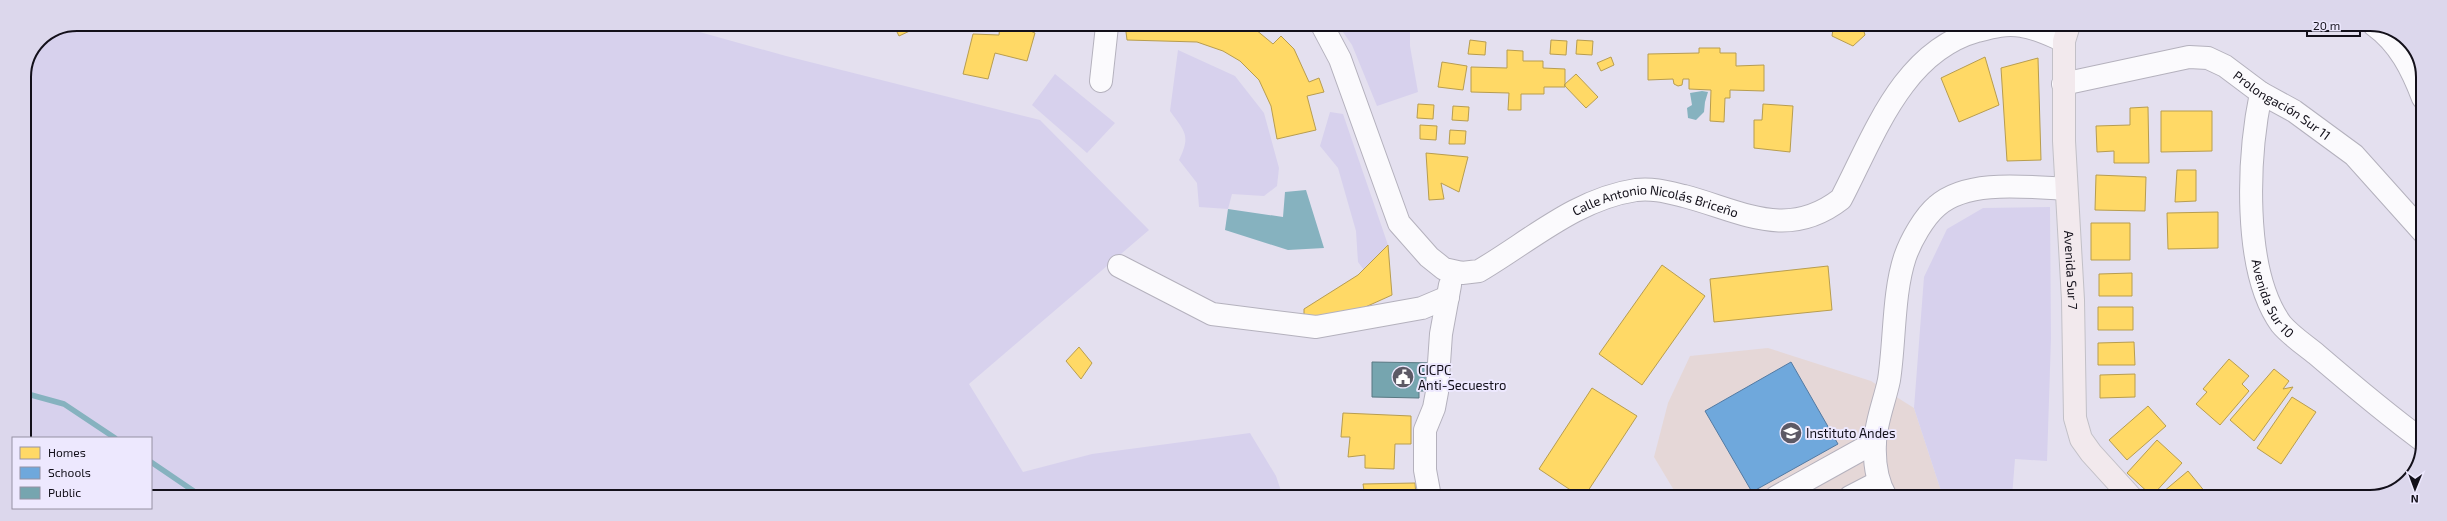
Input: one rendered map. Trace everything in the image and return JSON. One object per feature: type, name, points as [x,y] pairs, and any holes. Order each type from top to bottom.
[{"type":"main road","name":"Avenida Sur 7","points":[[2067,33],[2063,84],[2066,189],[2073,300],[2075,418],[2081,438],[2091,453],[2125,490]]},
{"type":"street","points":[[1101,82],[1106,31]]},
{"type":"street","points":[[1326,31],[1340,59],[1399,223],[1429,257],[1444,269],[1452,272],[1441,334],[1437,392],[1434,408],[1425,430],[1425,470],[1429,490]]},
{"type":"street","name":"Calle Antonio Nicolás Briceño","points":[[1452,272],[1479,271],[1577,208],[1595,201],[1637,190],[1658,189],[1770,222],[1811,217],[1827,210],[1841,199],[1898,92],[1927,56],[1947,42],[1980,31]]},
{"type":"street","name":"Calle Antonio Nicolás Briceño","points":[[2048,31],[2067,33]]},
{"type":"street","points":[[2387,34],[2402,53],[2416,83]]},
{"type":"street","name":"Prolongación Sur 11","points":[[2063,84],[2189,57],[2208,58],[2225,66],[2261,94],[2294,111],[2354,155],[2416,225]]},
{"type":"street","name":"Avenida Sur 10","points":[[2261,94],[2254,127],[2252,163],[2253,235],[2261,282],[2282,324],[2381,410],[2416,436]]},
{"type":"street","points":[[1881,490],[1874,442],[1888,381],[1897,303],[1905,257],[1913,240],[1936,206],[1954,194],[1970,190],[1998,188],[2066,189]]},
{"type":"street","points":[[1119,266],[1212,314],[1316,327],[1422,308],[1448,297]]},
{"type":"street","points":[[1788,490],[1874,442]]},
{"type":"shaded area","points":[[77,31],[696,31],[786,56],[1040,120],[1149,230],[969,384],[1023,472],[1092,454],[1250,433],[1276,476],[1281,490],[152,490],[152,437],[31,437],[31,77],[34,59],[44,44],[51,39],[59,34]]},
{"type":"shaded area","points":[[1342,31],[1410,31],[1410,46],[1418,92],[1377,106],[1352,45]]},
{"type":"shaded area","points":[[1178,50],[1235,76],[1264,113],[1279,168],[1277,186],[1264,196],[1232,194],[1228,209],[1199,207],[1197,183],[1179,160],[1185,145],[1185,134],[1170,111]]},
{"type":"shaded area","points":[[1055,74],[1115,123],[1087,153],[1032,105]]},
{"type":"shaded area","points":[[1330,112],[1343,114],[1388,245],[1364,270],[1358,262],[1356,231],[1338,168],[1320,146]]},
{"type":"shaded area","points":[[2050,207],[2051,338],[2047,461],[2015,459],[2013,490],[1941,490],[1914,408],[1924,277],[1947,229],[1983,208]]},
{"type":"shaded area","name":"Instituto Andes","points":[[1768,348],[1871,381],[1914,408],[1941,490],[1674,490],[1654,457],[1668,403],[1690,356]]},
{"type":"water","points":[[1702,91],[1708,92],[1704,112],[1696,120],[1688,118],[1687,108],[1692,105],[1690,93]]},
{"type":"water","points":[[1306,190],[1324,248],[1288,250],[1225,230],[1228,209],[1283,217],[1285,192]]},
{"type":"building: Homes","points":[[896,31],[910,31],[899,36]]},
{"type":"building: Homes","points":[[999,31],[1030,31],[1035,33],[1027,61],[995,53],[988,79],[963,74],[973,34],[999,35]]},
{"type":"building: Homes","points":[[1126,31],[1257,31],[1273,44],[1281,36],[1294,49],[1309,82],[1319,78],[1324,92],[1307,96],[1316,130],[1277,139],[1271,106],[1259,80],[1240,61],[1223,51],[1197,42],[1127,40]]},
{"type":"building: Homes","points":[[1833,31],[1864,31],[1865,35],[1853,46],[1832,36]]},
{"type":"building: Homes","points":[[1470,40],[1486,42],[1485,55],[1468,54]]},
{"type":"building: Homes","points":[[1551,40],[1567,41],[1566,55],[1550,54]]},
{"type":"building: Homes","points":[[1577,40],[1593,41],[1592,55],[1576,54]]},
{"type":"building: Homes","points":[[1699,48],[1720,48],[1720,53],[1736,53],[1736,66],[1764,65],[1764,91],[1730,90],[1730,98],[1725,98],[1724,122],[1710,121],[1711,90],[1689,89],[1689,79],[1683,79],[1682,85],[1678,86],[1674,84],[1673,79],[1648,80],[1648,54],[1699,53]]},
{"type":"building: Homes","points":[[1507,50],[1523,51],[1523,61],[1543,61],[1543,68],[1565,69],[1565,87],[1544,87],[1544,94],[1521,94],[1521,110],[1508,110],[1509,93],[1471,92],[1471,67],[1507,68]]},
{"type":"building: Homes","points":[[1611,57],[1614,65],[1601,71],[1597,63]]},
{"type":"building: Homes","points":[[1985,57],[1999,105],[1959,122],[1941,78]]},
{"type":"building: Homes","points":[[2038,58],[2041,160],[2007,161],[2001,68]]},
{"type":"building: Homes","points":[[1442,62],[1467,66],[1463,90],[1438,87]]},
{"type":"building: Homes","points":[[1576,74],[1598,97],[1586,108],[1564,85]]},
{"type":"building: Homes","points":[[1418,104],[1434,105],[1433,119],[1417,118]]},
{"type":"building: Homes","points":[[1763,104],[1793,106],[1790,152],[1754,148],[1754,120],[1762,120]]},
{"type":"building: Homes","points":[[1453,106],[1469,107],[1468,121],[1452,120]]},
{"type":"building: Homes","points":[[2148,107],[2149,163],[2114,163],[2114,151],[2097,152],[2096,126],[2130,125],[2130,108]]},
{"type":"building: Homes","points":[[2161,111],[2212,111],[2212,151],[2161,152]]},
{"type":"building: Homes","points":[[1420,125],[1437,126],[1436,140],[1420,139]]},
{"type":"building: Homes","points":[[1450,130],[1466,131],[1465,144],[1449,144]]},
{"type":"building: Homes","points":[[1426,153],[1468,157],[1459,192],[1441,183],[1444,199],[1429,200]]},
{"type":"building: Homes","points":[[2177,170],[2196,170],[2196,201],[2175,202]]},
{"type":"building: Homes","points":[[2096,175],[2146,177],[2145,211],[2095,210]]},
{"type":"building: Homes","points":[[2218,212],[2218,248],[2168,249],[2167,213]]},
{"type":"building: Homes","points":[[2091,223],[2130,223],[2130,260],[2091,260]]},
{"type":"building: Homes","points":[[1388,245],[1392,295],[1352,313],[1304,317],[1304,309],[1358,275]]},
{"type":"building: Homes","points":[[1662,265],[1705,296],[1642,385],[1599,354]]},
{"type":"building: Homes","points":[[1828,266],[1832,310],[1714,322],[1710,279]]},
{"type":"building: Homes","points":[[2132,273],[2132,296],[2099,296],[2099,274]]},
{"type":"building: Homes","points":[[2098,307],[2133,307],[2133,330],[2098,330]]},
{"type":"building: Homes","points":[[2134,342],[2135,365],[2098,365],[2098,343]]},
{"type":"building: Homes","points":[[1079,347],[1092,363],[1081,379],[1066,361]]},
{"type":"building: Homes","points":[[2229,359],[2249,376],[2242,384],[2249,391],[2220,425],[2196,404],[2207,392],[2203,389]]},
{"type":"building: Homes","points":[[2274,369],[2289,381],[2283,389],[2293,387],[2254,441],[2230,420]]},
{"type":"building: Homes","points":[[2135,374],[2135,397],[2100,398],[2100,375]]},
{"type":"building: Homes","points":[[1592,388],[1637,416],[1589,490],[1570,490],[1539,469]]},
{"type":"building: Homes","points":[[2292,397],[2316,412],[2281,464],[2257,448]]},
{"type":"building: Homes","points":[[2148,406],[2166,426],[2127,460],[2109,440]]},
{"type":"building: Homes","points":[[1343,413],[1411,416],[1411,444],[1395,444],[1394,469],[1365,468],[1365,455],[1348,457],[1350,437],[1341,437]]},
{"type":"building: Homes","points":[[2157,440],[2182,463],[2157,490],[2145,490],[2127,473]]},
{"type":"building: Homes","points":[[2188,471],[2204,490],[2165,490]]},
{"type":"building: Homes","points":[[1415,483],[1416,490],[1364,490],[1363,484]]},
{"type":"building: Schools","points":[[1791,362],[1838,444],[1756,490],[1751,490],[1705,411]]},
{"type":"building: Public","name":"CICPC Anti-Secuestro","points":[[1372,362],[1435,363],[1434,391],[1419,391],[1419,398],[1372,397]]},
{"type":"waterway","points":[[31,395],[64,404],[114,437]]},
{"type":"waterway","points":[[152,463],[192,490]]},
{"type":"place","name":"CICPC Anti-Secuestro","points":[[1403,377]]},
{"type":"place","name":"Instituto Andes","points":[[1791,433]]}]
